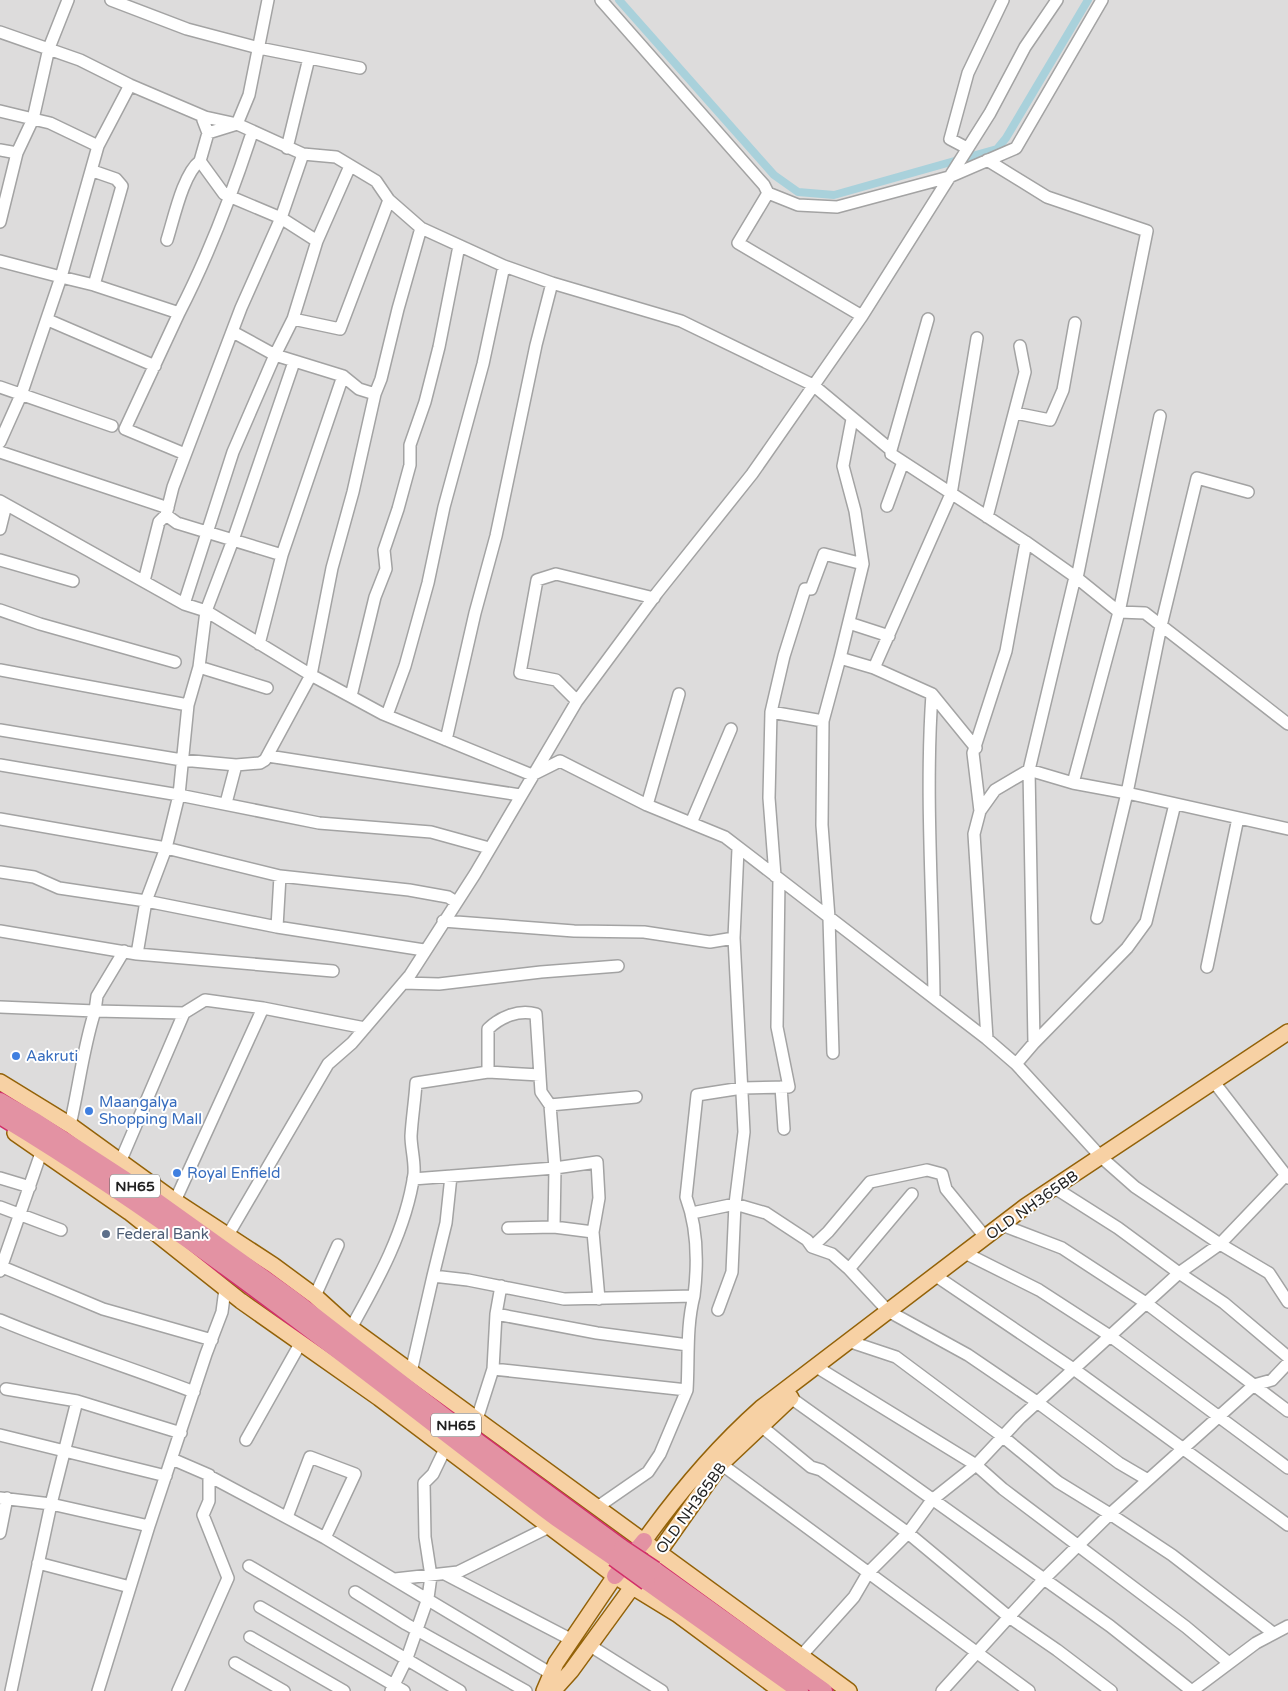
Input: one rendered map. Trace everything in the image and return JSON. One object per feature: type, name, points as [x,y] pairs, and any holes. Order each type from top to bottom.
[{"type":"highway","name":"NH65","points":[[0,1100],[36,1120],[141,1190],[293,1298],[618,1553],[644,1579],[800,1691]]},
{"type":"highway","name":"NH65","points":[[0,1116],[70,1159],[170,1226],[265,1278]]},
{"type":"highway","points":[[615,1576],[644,1541]]},
{"type":"highway","name":"NH65","points":[[644,1579],[824,1691]]},
{"type":"main road","name":"OLD NH365BB","points":[[554,1690],[644,1579],[660,1551],[721,1464],[761,1426],[815,1366],[1002,1225],[1288,1032]]},
{"type":"main road","points":[[0,1082],[70,1125],[121,1160],[175,1201],[228,1235],[265,1278],[293,1298],[315,1296],[351,1328],[596,1508],[660,1551],[849,1691]]},
{"type":"main road","points":[[0,1123],[129,1212],[241,1302],[446,1447],[615,1576],[644,1579],[677,1614],[778,1690]]},
{"type":"main road","name":"OLD NH365BB","points":[[644,1541],[700,1468],[729,1436],[760,1408],[788,1394]]},
{"type":"main road","points":[[554,1690],[550,1673],[615,1576]]},
{"type":"street","points":[[0,222],[4,194],[17,153],[33,119],[49,48],[68,0]]},
{"type":"street","points":[[111,0],[187,29],[259,48],[360,68]]},
{"type":"street","points":[[238,124],[249,95],[268,0]]},
{"type":"street","points":[[601,0],[764,185],[768,193],[798,205],[837,207],[949,177],[1016,148],[1102,0]]},
{"type":"street","points":[[967,148],[950,139],[968,73],[1003,0]]},
{"type":"street","points":[[228,1235],[328,1064],[364,1028],[403,983],[490,848],[577,701],[654,598],[752,474],[862,316],[990,113],[1025,47],[1057,0]]},
{"type":"street","points":[[0,32],[49,48],[205,117],[238,124],[252,133],[287,148],[303,154],[336,158],[376,181],[389,200],[421,228],[504,266],[552,284],[681,321],[813,385],[891,450],[891,454],[1026,542],[1119,612],[1145,614],[1288,724]]},
{"type":"street","points":[[287,148],[309,58]]},
{"type":"street","points":[[0,442],[21,395],[48,320],[93,171],[98,146],[130,85]]},
{"type":"street","points":[[0,111],[50,123],[98,146]]},
{"type":"street","points":[[167,240],[188,178],[193,167],[200,161],[208,133],[203,120],[205,117]]},
{"type":"street","points":[[208,133],[238,124]]},
{"type":"street","points":[[185,454],[125,429],[194,284],[231,197],[252,133]]},
{"type":"street","points":[[0,150],[17,153]]},
{"type":"street","points":[[144,581],[159,522],[167,511],[185,454],[233,332],[281,218],[303,154]]},
{"type":"street","points":[[987,160],[1047,197],[1147,231],[1076,578],[1029,770],[1034,1043]]},
{"type":"street","points":[[200,161],[224,194],[281,218],[317,241]]},
{"type":"street","points":[[184,604],[233,452],[275,355],[293,319],[317,241],[350,166]]},
{"type":"street","points":[[93,171],[116,179],[122,186],[120,201],[94,285]]},
{"type":"street","points":[[768,193],[738,243],[862,316]]},
{"type":"street","points":[[293,319],[340,329],[389,200]]},
{"type":"street","points":[[0,730],[182,760],[236,766],[260,763],[268,756],[311,675],[332,568],[353,492],[375,394],[381,378],[421,228]]},
{"type":"street","points":[[351,696],[375,597],[386,568],[384,550],[410,465],[410,445],[425,402],[439,347],[459,246]]},
{"type":"street","points":[[0,261],[94,285],[179,313]]},
{"type":"street","points":[[387,715],[405,666],[428,583],[444,508],[482,364],[504,266]]},
{"type":"street","points":[[446,740],[475,613],[496,536],[536,345],[552,284]]},
{"type":"street","points":[[891,450],[928,319]]},
{"type":"street","points":[[48,320],[155,366]]},
{"type":"street","points":[[1015,413],[1050,420],[1063,390],[1075,323]]},
{"type":"street","points":[[233,332],[275,355],[343,376],[359,389],[375,394]]},
{"type":"street","points":[[874,668],[951,494],[977,338]]},
{"type":"street","points":[[987,517],[1025,372],[1020,346]]},
{"type":"street","points":[[137,954],[146,901],[166,848],[179,796],[188,705],[199,667],[206,611],[233,540],[294,362]]},
{"type":"street","points":[[259,644],[282,555],[343,376]]},
{"type":"street","points":[[0,387],[112,426]]},
{"type":"street","points":[[1073,783],[1119,612],[1160,416]]},
{"type":"street","points":[[833,1053],[829,918],[822,825],[823,721],[863,564],[855,511],[843,466],[852,419]]},
{"type":"street","points":[[0,452],[167,511],[177,523],[282,555]]},
{"type":"street","points":[[887,506],[903,462]]},
{"type":"street","points":[[1096,918],[1126,793],[1161,626],[1197,478],[1248,492]]},
{"type":"street","points":[[0,529],[3,503],[184,604],[206,611],[311,675],[387,715],[532,775],[560,761],[647,805],[724,837],[987,1038],[1016,1064],[1101,1157],[1135,1188],[1220,1244],[1269,1273],[1288,1302]]},
{"type":"street","points":[[980,812],[973,753],[1006,650],[1026,542]]},
{"type":"street","points":[[596,1508],[648,1472],[660,1454],[687,1390],[689,1316],[694,1296],[698,1264],[692,1213],[686,1197],[697,1095],[742,1088],[789,1087],[777,1026],[777,877],[769,798],[771,712],[784,656],[805,589],[811,589],[824,554],[863,564]]},
{"type":"street","points":[[0,560],[73,581]]},
{"type":"street","points":[[577,701],[556,680],[520,673],[537,580],[556,574],[654,598]]},
{"type":"street","points":[[0,610],[40,624],[175,662]]},
{"type":"street","points":[[849,623],[889,636]]},
{"type":"street","points":[[840,658],[874,668],[932,694],[976,748]]},
{"type":"street","points":[[199,667],[267,688]]},
{"type":"street","points":[[0,670],[188,705]]},
{"type":"street","points":[[647,805],[679,694]]},
{"type":"street","points":[[932,694],[928,740],[928,817],[934,998]]},
{"type":"street","points":[[771,712],[823,721]]},
{"type":"street","points":[[691,823],[731,729]]},
{"type":"street","points":[[268,756],[520,796]]},
{"type":"street","points":[[0,766],[226,803],[319,823],[431,832],[490,848]]},
{"type":"street","points":[[226,803],[236,766]]},
{"type":"street","points":[[987,1038],[974,834],[980,812],[995,790],[1029,770],[1073,783],[1288,829]]},
{"type":"street","points":[[977,784],[995,790]]},
{"type":"street","points":[[1016,1064],[1034,1043],[1127,948],[1146,922],[1176,804]]},
{"type":"street","points":[[1207,967],[1238,818]]},
{"type":"street","points":[[0,819],[166,848],[280,876],[409,890],[448,898],[456,902]]},
{"type":"street","points":[[718,1310],[732,1272],[735,1204],[744,1132],[734,938],[738,849]]},
{"type":"street","points":[[0,872],[34,877],[59,888],[146,901],[277,927],[424,950]]},
{"type":"street","points":[[277,927],[280,876]]},
{"type":"street","points":[[443,921],[574,931],[644,932],[710,942],[734,938]]},
{"type":"street","points":[[0,931],[137,954],[333,972]]},
{"type":"street","points":[[70,1125],[80,1079],[84,1046],[95,1011],[97,996],[124,951]]},
{"type":"street","points":[[403,983],[439,984],[541,972],[618,966]]},
{"type":"street","points":[[0,1007],[184,1013],[205,1000],[263,1008],[364,1028]]},
{"type":"street","points":[[175,1201],[263,1008]]},
{"type":"street","points":[[488,1072],[488,1028],[500,1019],[526,1011],[536,1014],[540,1092],[550,1105],[555,1168],[554,1228]]},
{"type":"street","points":[[121,1160],[184,1013]]},
{"type":"street","points":[[351,1328],[380,1276],[399,1231],[413,1179],[411,1136],[416,1083],[488,1072],[540,1076]]},
{"type":"street","points":[[800,1656],[854,1597],[868,1573],[908,1533],[932,1500],[976,1465],[1037,1402],[1075,1370],[1146,1302],[1179,1273],[1220,1244],[1287,1177],[1214,1082]]},
{"type":"street","points":[[781,1087],[784,1129]]},
{"type":"street","points":[[550,1105],[636,1097]]},
{"type":"street","points":[[41,1153],[0,1268],[103,1309],[212,1340]]},
{"type":"street","points":[[413,1179],[555,1168],[597,1162],[599,1198],[593,1232],[599,1299]]},
{"type":"street","points":[[812,1247],[828,1232],[870,1182],[927,1170],[942,1174],[946,1189],[986,1238]]},
{"type":"street","points":[[411,1372],[446,1223],[451,1176]]},
{"type":"street","points":[[0,1178],[30,1187]]},
{"type":"street","points":[[1055,1188],[1118,1228],[1224,1304],[1288,1357]]},
{"type":"street","points":[[849,1268],[912,1194]]},
{"type":"street","points":[[692,1213],[735,1204],[766,1213],[807,1240],[812,1247],[832,1254],[849,1268],[888,1311],[968,1355],[1037,1402],[1119,1463],[1148,1480]]},
{"type":"street","points":[[0,1207],[61,1230]]},
{"type":"street","points":[[1002,1225],[1062,1248],[1146,1302],[1288,1411]]},
{"type":"street","points":[[508,1228],[554,1228],[593,1232]]},
{"type":"street","points":[[315,1296],[338,1245]]},
{"type":"street","points":[[965,1252],[1039,1290],[1110,1336],[1288,1468]]},
{"type":"street","points":[[433,1276],[501,1286],[564,1299],[694,1296]]},
{"type":"street","points":[[936,1276],[1075,1370],[1288,1525]]},
{"type":"street","points":[[477,1419],[493,1369],[496,1314],[501,1286]]},
{"type":"street","points":[[100,1690],[149,1526],[222,1312],[225,1289]]},
{"type":"street","points":[[496,1314],[597,1333],[688,1345]]},
{"type":"street","points":[[0,1320],[62,1345],[194,1392]]},
{"type":"street","points":[[848,1341],[896,1357],[1002,1436],[1058,1482],[1172,1555],[1273,1633]]},
{"type":"street","points":[[246,1440],[300,1344]]},
{"type":"street","points":[[942,1691],[1044,1579],[1110,1514],[1254,1385],[1272,1380],[1288,1364]]},
{"type":"street","points":[[815,1366],[976,1465],[1003,1489],[1079,1544],[1229,1663]]},
{"type":"street","points":[[493,1369],[687,1390]]},
{"type":"street","points":[[6,1389],[77,1401],[181,1433]]},
{"type":"street","points":[[788,1394],[932,1500],[966,1521],[1110,1626],[1192,1691],[1273,1633],[1288,1626]]},
{"type":"street","points":[[11,1691],[51,1504],[77,1401]]},
{"type":"street","points":[[761,1426],[811,1467],[821,1470],[908,1533],[1009,1617],[1058,1650],[1111,1691]]},
{"type":"street","points":[[0,1436],[166,1476]]},
{"type":"street","points":[[260,1607],[396,1689],[428,1598],[431,1576],[426,1537],[424,1483],[433,1474],[446,1447]]},
{"type":"street","points":[[287,1517],[310,1456],[355,1474],[325,1538]]},
{"type":"street","points":[[172,1460],[232,1487],[325,1538],[428,1598],[550,1673]]},
{"type":"street","points":[[721,1464],[1029,1691]]},
{"type":"street","points":[[178,1691],[228,1578],[203,1515],[209,1501],[209,1476]]},
{"type":"street","points":[[0,1532],[3,1498],[51,1504],[149,1526]]},
{"type":"street","points":[[396,1579],[458,1572],[549,1527]]},
{"type":"street","points":[[38,1563],[130,1588]]},
{"type":"street","points":[[249,1566],[460,1691]]},
{"type":"street","points":[[445,1574],[572,1640]]},
{"type":"street","points":[[356,1592],[417,1630],[526,1691]]},
{"type":"street","points":[[250,1637],[344,1691]]},
{"type":"street","points":[[589,1645],[662,1691]]},
{"type":"street","points":[[235,1663],[284,1691]]},
{"type":"shaded area","points":[[0,0],[1288,0],[1288,1691],[0,1691]]},
{"type":"waterway","points":[[619,0],[774,175],[798,192],[834,195],[997,149],[1006,138],[1088,0]]},
{"type":"place","name":"Aakruti","points":[[16,1056]]},
{"type":"place","name":"Maangalya Shopping Mall","points":[[89,1111]]},
{"type":"place","name":"Royal Enfield","points":[[177,1173]]},
{"type":"place","name":"Federal Bank","points":[[106,1234]]}]
